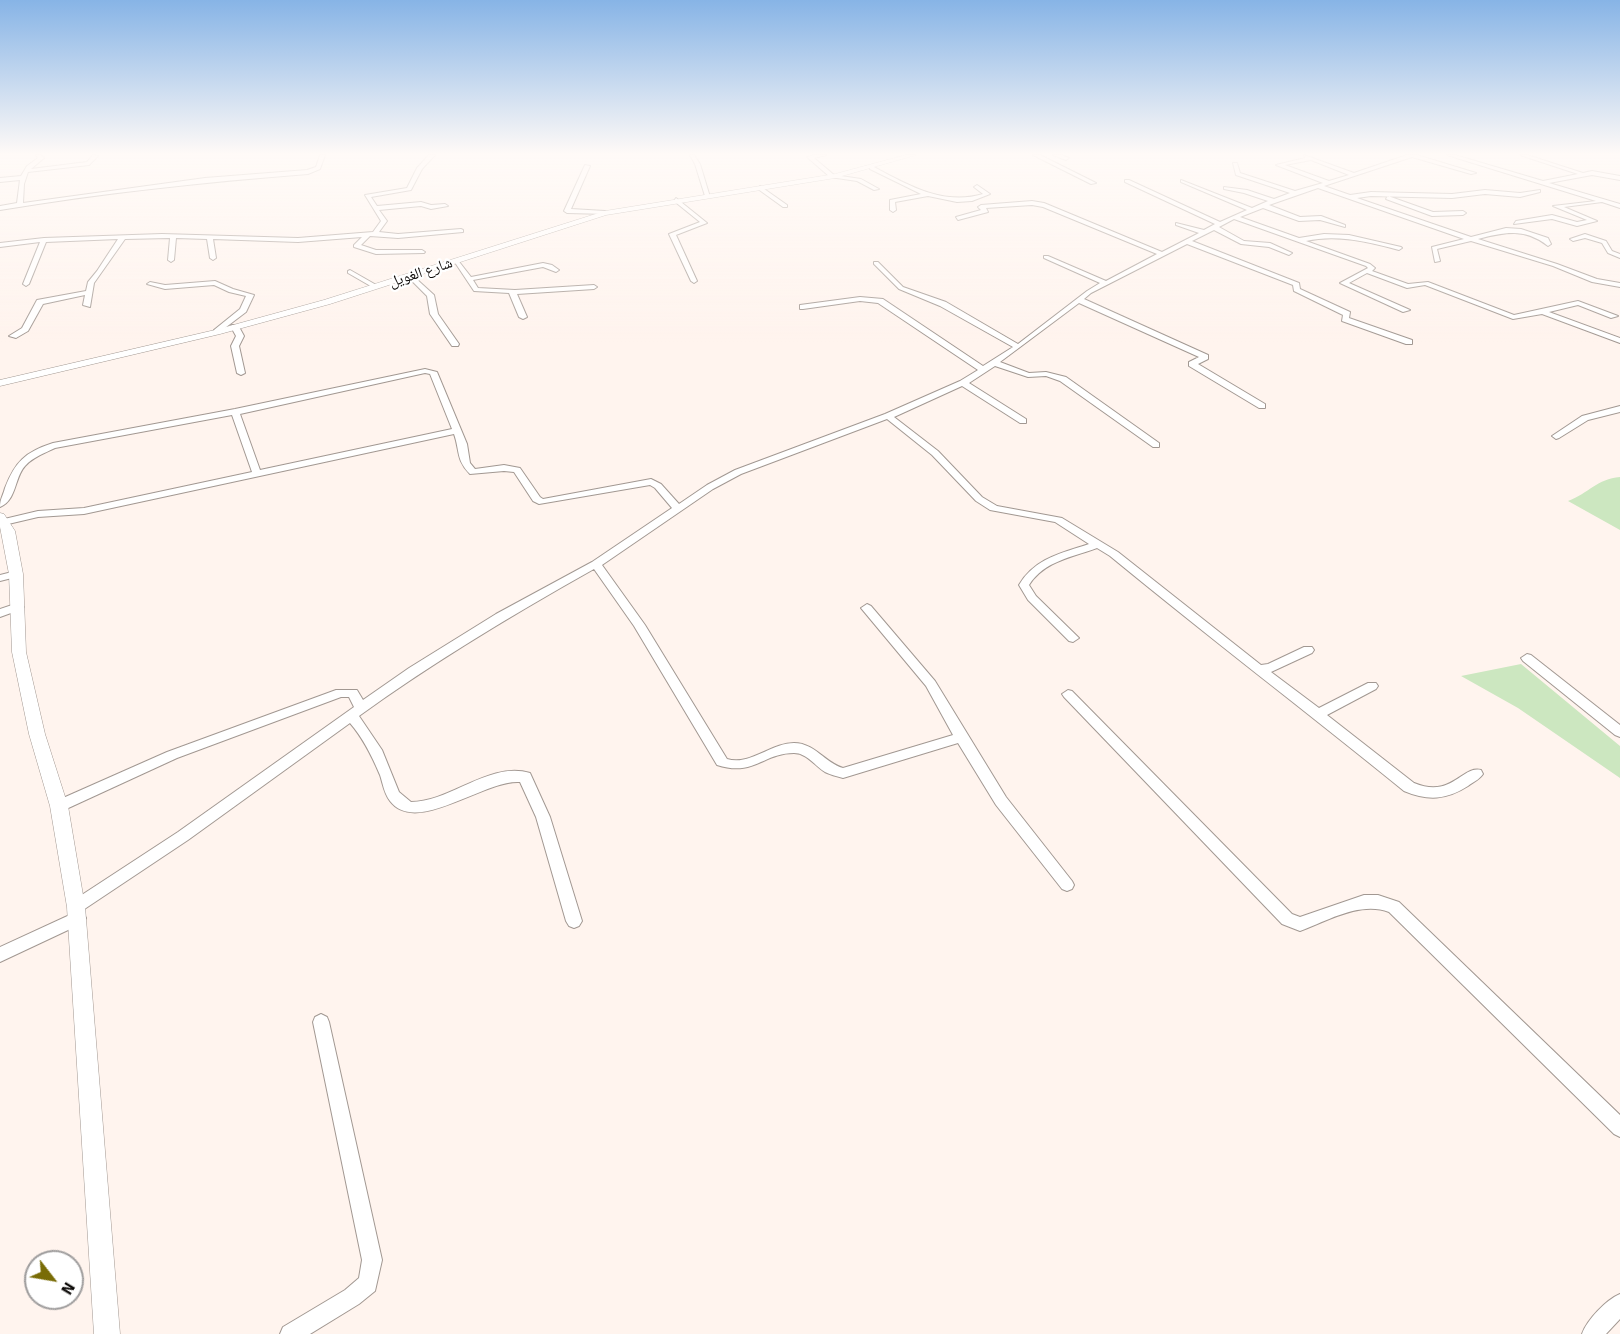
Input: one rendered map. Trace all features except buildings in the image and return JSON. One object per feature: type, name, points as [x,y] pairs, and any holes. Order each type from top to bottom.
[{"type":"street","points":[[382,217],[384,221],[356,246],[376,252],[422,252]]},
{"type":"street","name":"شارع الغويل","points":[[0,383],[235,327],[376,287],[592,217]]},
{"type":"street","points":[[694,281],[672,234],[704,223],[697,217]]},
{"type":"street","points":[[1073,217],[1161,254]]},
{"type":"street","points":[[1199,217],[1243,243],[1270,245],[1289,253]]},
{"type":"street","points":[[0,955],[77,913],[125,876],[454,645],[596,564],[738,472],[888,416],[963,382],[1018,347],[1105,283],[1233,217]]},
{"type":"street","points":[[1235,217],[1372,268],[1343,283],[1406,310]]},
{"type":"street","points":[[1294,217],[1321,218],[1343,226]]},
{"type":"street","points":[[1407,217],[1565,268],[1596,282],[1620,285]]},
{"type":"street","points":[[1516,223],[1550,217]]},
{"type":"street","points":[[1553,217],[1577,224],[1594,221],[1585,217]]},
{"type":"street","points":[[1178,224],[1203,232]]},
{"type":"street","points":[[1437,261],[1434,248],[1466,238],[1516,230],[1546,239],[1548,244]]},
{"type":"street","points":[[0,245],[44,240],[174,237],[298,240],[372,234],[398,236],[461,231]]},
{"type":"street","points":[[1297,240],[1320,235],[1356,237],[1399,248]]},
{"type":"street","points":[[1573,239],[1585,236],[1604,242],[1610,252],[1620,256]]},
{"type":"street","points":[[171,260],[174,237]]},
{"type":"street","points":[[87,305],[87,293],[107,255],[123,238]]},
{"type":"street","points":[[210,239],[213,258]]},
{"type":"street","points":[[26,284],[44,240]]},
{"type":"street","points":[[1185,242],[1297,284],[1296,290],[1347,314],[1345,319],[1409,342]]},
{"type":"street","points":[[1046,257],[1105,283]]},
{"type":"street","points":[[457,261],[479,291],[513,292],[594,287]]},
{"type":"street","points":[[876,263],[901,288],[943,304],[1018,347]]},
{"type":"street","points":[[469,279],[543,265],[556,270]]},
{"type":"street","points":[[1367,271],[1407,286],[1426,283],[1513,317],[1578,303],[1614,316]]},
{"type":"street","points":[[350,272],[376,287]]},
{"type":"street","points":[[410,276],[430,295],[434,314],[455,344]]},
{"type":"street","points":[[150,284],[165,286],[215,283],[231,291],[250,295],[243,310],[217,332]]},
{"type":"street","points":[[513,292],[523,317]]},
{"type":"street","points":[[13,336],[25,328],[39,302],[87,293]]},
{"type":"street","points":[[802,307],[851,300],[880,301],[984,370]]},
{"type":"street","points":[[1079,300],[1205,357],[1192,364],[1262,406]]},
{"type":"street","points":[[1543,312],[1620,341]]},
{"type":"street","points":[[235,327],[240,336],[235,346],[241,374]]},
{"type":"street","points":[[995,363],[1029,375],[1046,374],[1063,379],[1156,445]]},
{"type":"street","points":[[107,1334],[77,913],[59,806],[37,734],[9,610],[9,531],[2,514],[19,466],[27,459],[53,446],[235,412],[430,371],[433,372],[462,444],[469,469],[479,472],[504,468],[517,470],[536,499],[542,502],[651,482],[658,486],[678,509]]},
{"type":"street","points":[[963,382],[1023,422]]},
{"type":"street","points":[[1556,436],[1585,418],[1620,409]]},
{"type":"street","points":[[235,412],[257,474]]},
{"type":"street","points":[[888,416],[934,453],[979,499],[994,508],[1058,520],[1129,565],[1210,632],[1409,787],[1424,794],[1442,795],[1476,774]]},
{"type":"street","points":[[2,514],[84,511],[455,431]]},
{"type":"street","points":[[1072,638],[1032,598],[1024,585],[1029,574],[1038,566],[1098,544]]},
{"type":"street","points":[[596,564],[639,625],[722,762],[728,765],[738,766],[784,749],[796,748],[809,751],[830,771],[843,772],[961,737]]},
{"type":"street","points":[[867,608],[932,684],[961,737],[1001,801],[1067,885]]},
{"type":"street","points":[[1260,669],[1270,668],[1308,650]]},
{"type":"street","points":[[1527,658],[1620,732]]},
{"type":"street","points":[[1318,714],[1372,686]]},
{"type":"street","points":[[59,806],[163,759],[340,693],[353,693],[357,713],[386,772],[393,796],[401,803],[411,807],[422,807],[482,785],[518,776],[525,777],[553,845],[574,921]]},
{"type":"street","points":[[1068,694],[1287,919],[1300,924],[1364,901],[1378,901],[1394,908],[1620,1128]]},
{"type":"street","points":[[290,1334],[352,1298],[368,1284],[372,1260],[321,1022]]},
{"type":"street","points":[[1592,1334],[1620,1304]]},
{"type":"green space","points":[[1620,477],[1620,530],[1568,501],[1605,480]]},
{"type":"green space","points":[[1521,664],[1620,746],[1620,778],[1518,708],[1461,676]]}]
